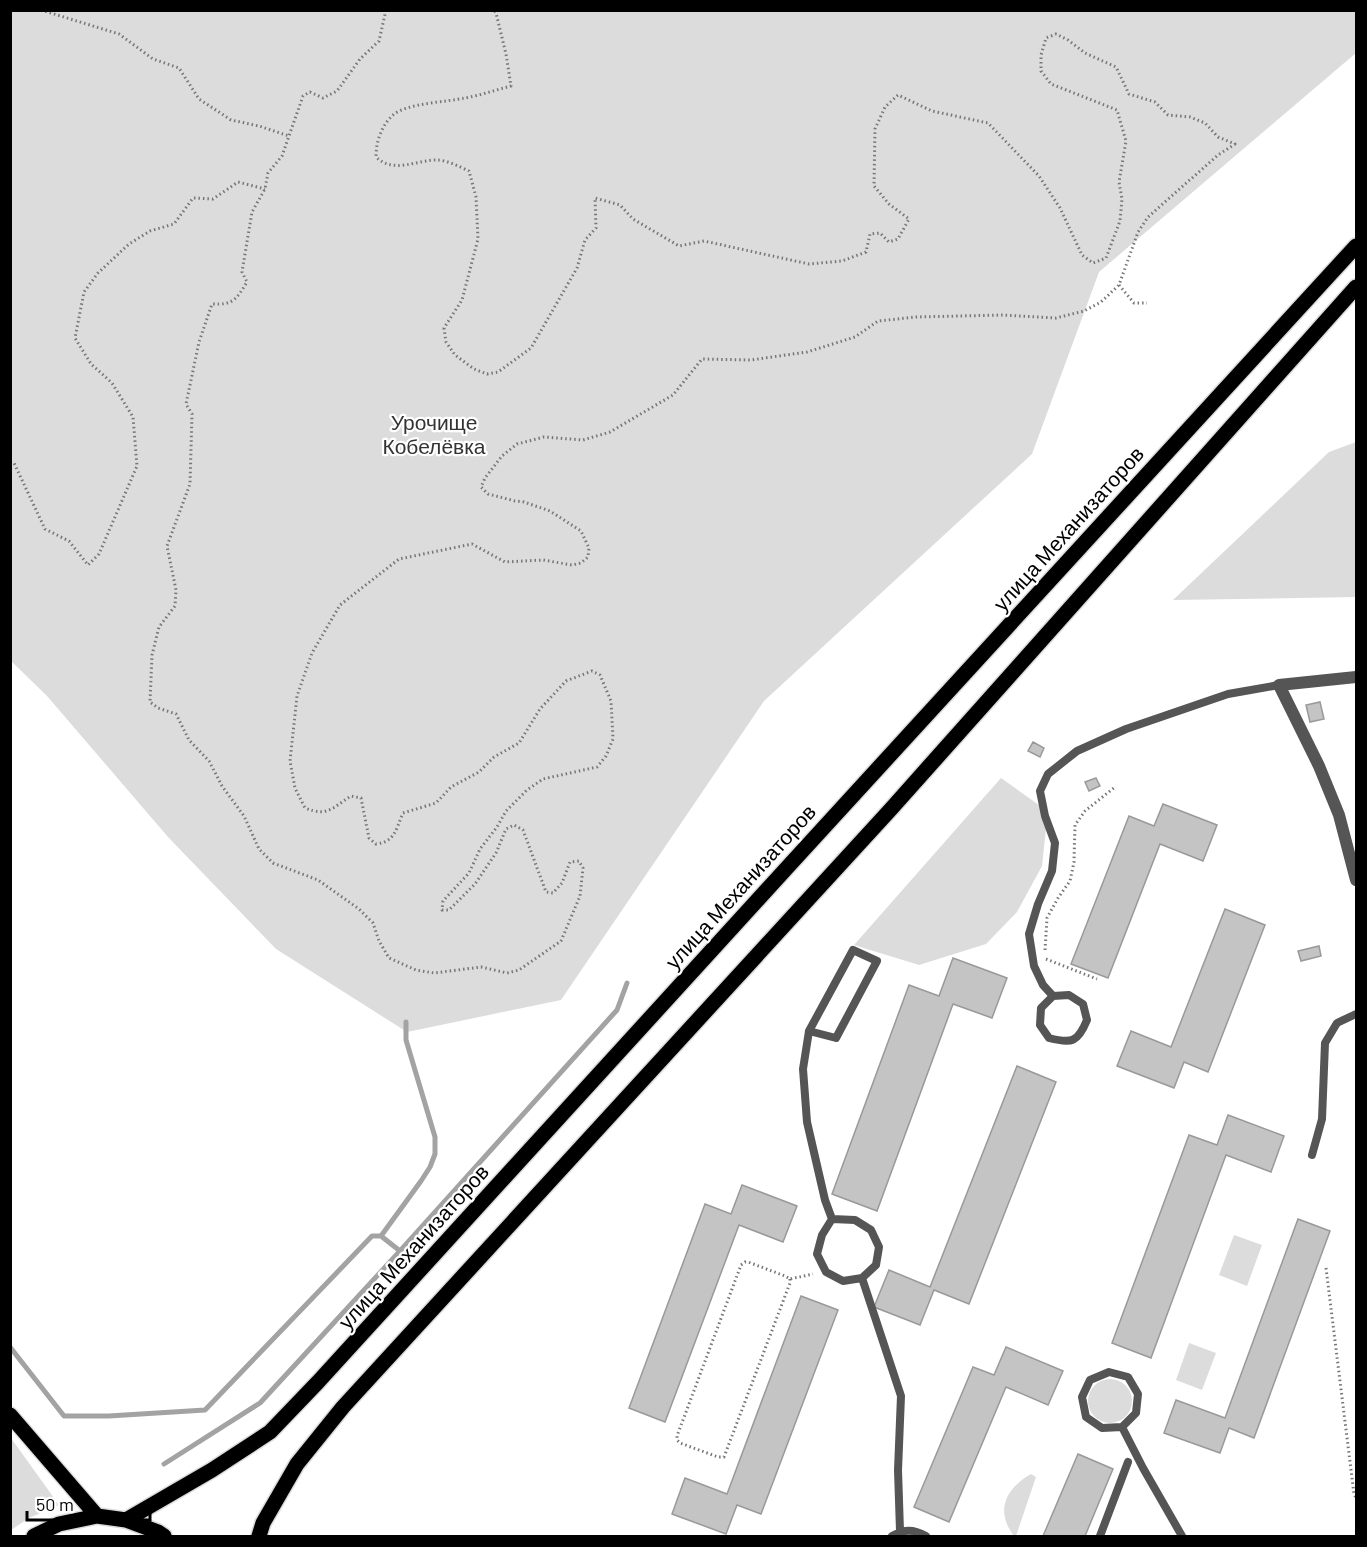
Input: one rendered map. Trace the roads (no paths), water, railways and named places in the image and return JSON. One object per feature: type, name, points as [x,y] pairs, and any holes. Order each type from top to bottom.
[{"type":"main road","name":"улица Механизаторов","points":[[126,1520],[212,1470],[270,1432],[1356,246]]},
{"type":"main road","points":[[260,1536],[263,1523],[297,1464],[343,1407],[891,809],[1356,287]]},
{"type":"main road","points":[[10,1415],[97,1516]]},
{"type":"main road","points":[[34,1536],[59,1524],[97,1516],[126,1520],[164,1536]]},
{"type":"street","points":[[1356,677],[1279,685],[1319,766],[1339,815],[1356,880]]},
{"type":"lane","points":[[1053,996],[1043,985],[1034,966],[1029,934],[1038,904],[1052,871],[1055,843],[1045,816],[1040,791],[1048,774],[1077,751],[1126,729],[1228,694],[1279,685]]},
{"type":"lane","points":[[809,1031],[836,1038],[877,961],[853,950],[809,1031],[803,1069],[807,1122],[825,1200],[832,1219]]},
{"type":"lane","points":[[1069,995],[1083,1004],[1088,1020],[1081,1035],[1066,1042],[1049,1038],[1040,1024],[1040,1016],[1041,1008],[1053,996],[1069,995]]},
{"type":"lane","points":[[1312,1155],[1322,1119],[1325,1043],[1337,1023],[1356,1014]]},
{"type":"lane","points":[[832,1219],[855,1220],[871,1230],[879,1247],[876,1265],[862,1278],[843,1281],[826,1272],[818,1254],[822,1235],[832,1219]]},
{"type":"lane","points":[[862,1278],[901,1396],[898,1470],[900,1532]]},
{"type":"lane","points":[[1108,1372],[1128,1377],[1138,1394],[1136,1413],[1122,1427],[1102,1428],[1086,1417],[1082,1397],[1090,1380],[1108,1372]]},
{"type":"lane","points":[[1122,1427],[1182,1536]]},
{"type":"lane","points":[[1100,1536],[1128,1462]]},
{"type":"lane","points":[[892,1536],[900,1532],[916,1531],[926,1536]]},
{"type":"waterway","points":[[10,1347],[64,1416],[109,1416],[205,1410],[372,1236],[381,1236],[400,1251],[617,1010],[627,983]]},
{"type":"waterway","points":[[381,1236],[421,1181],[435,1154],[435,1137],[406,1040],[406,1022]]},
{"type":"waterway","points":[[164,1464],[260,1403],[400,1251]]},
{"type":"park label","name":"Урочище Кобелёвка","points":[[434,435]]}]
